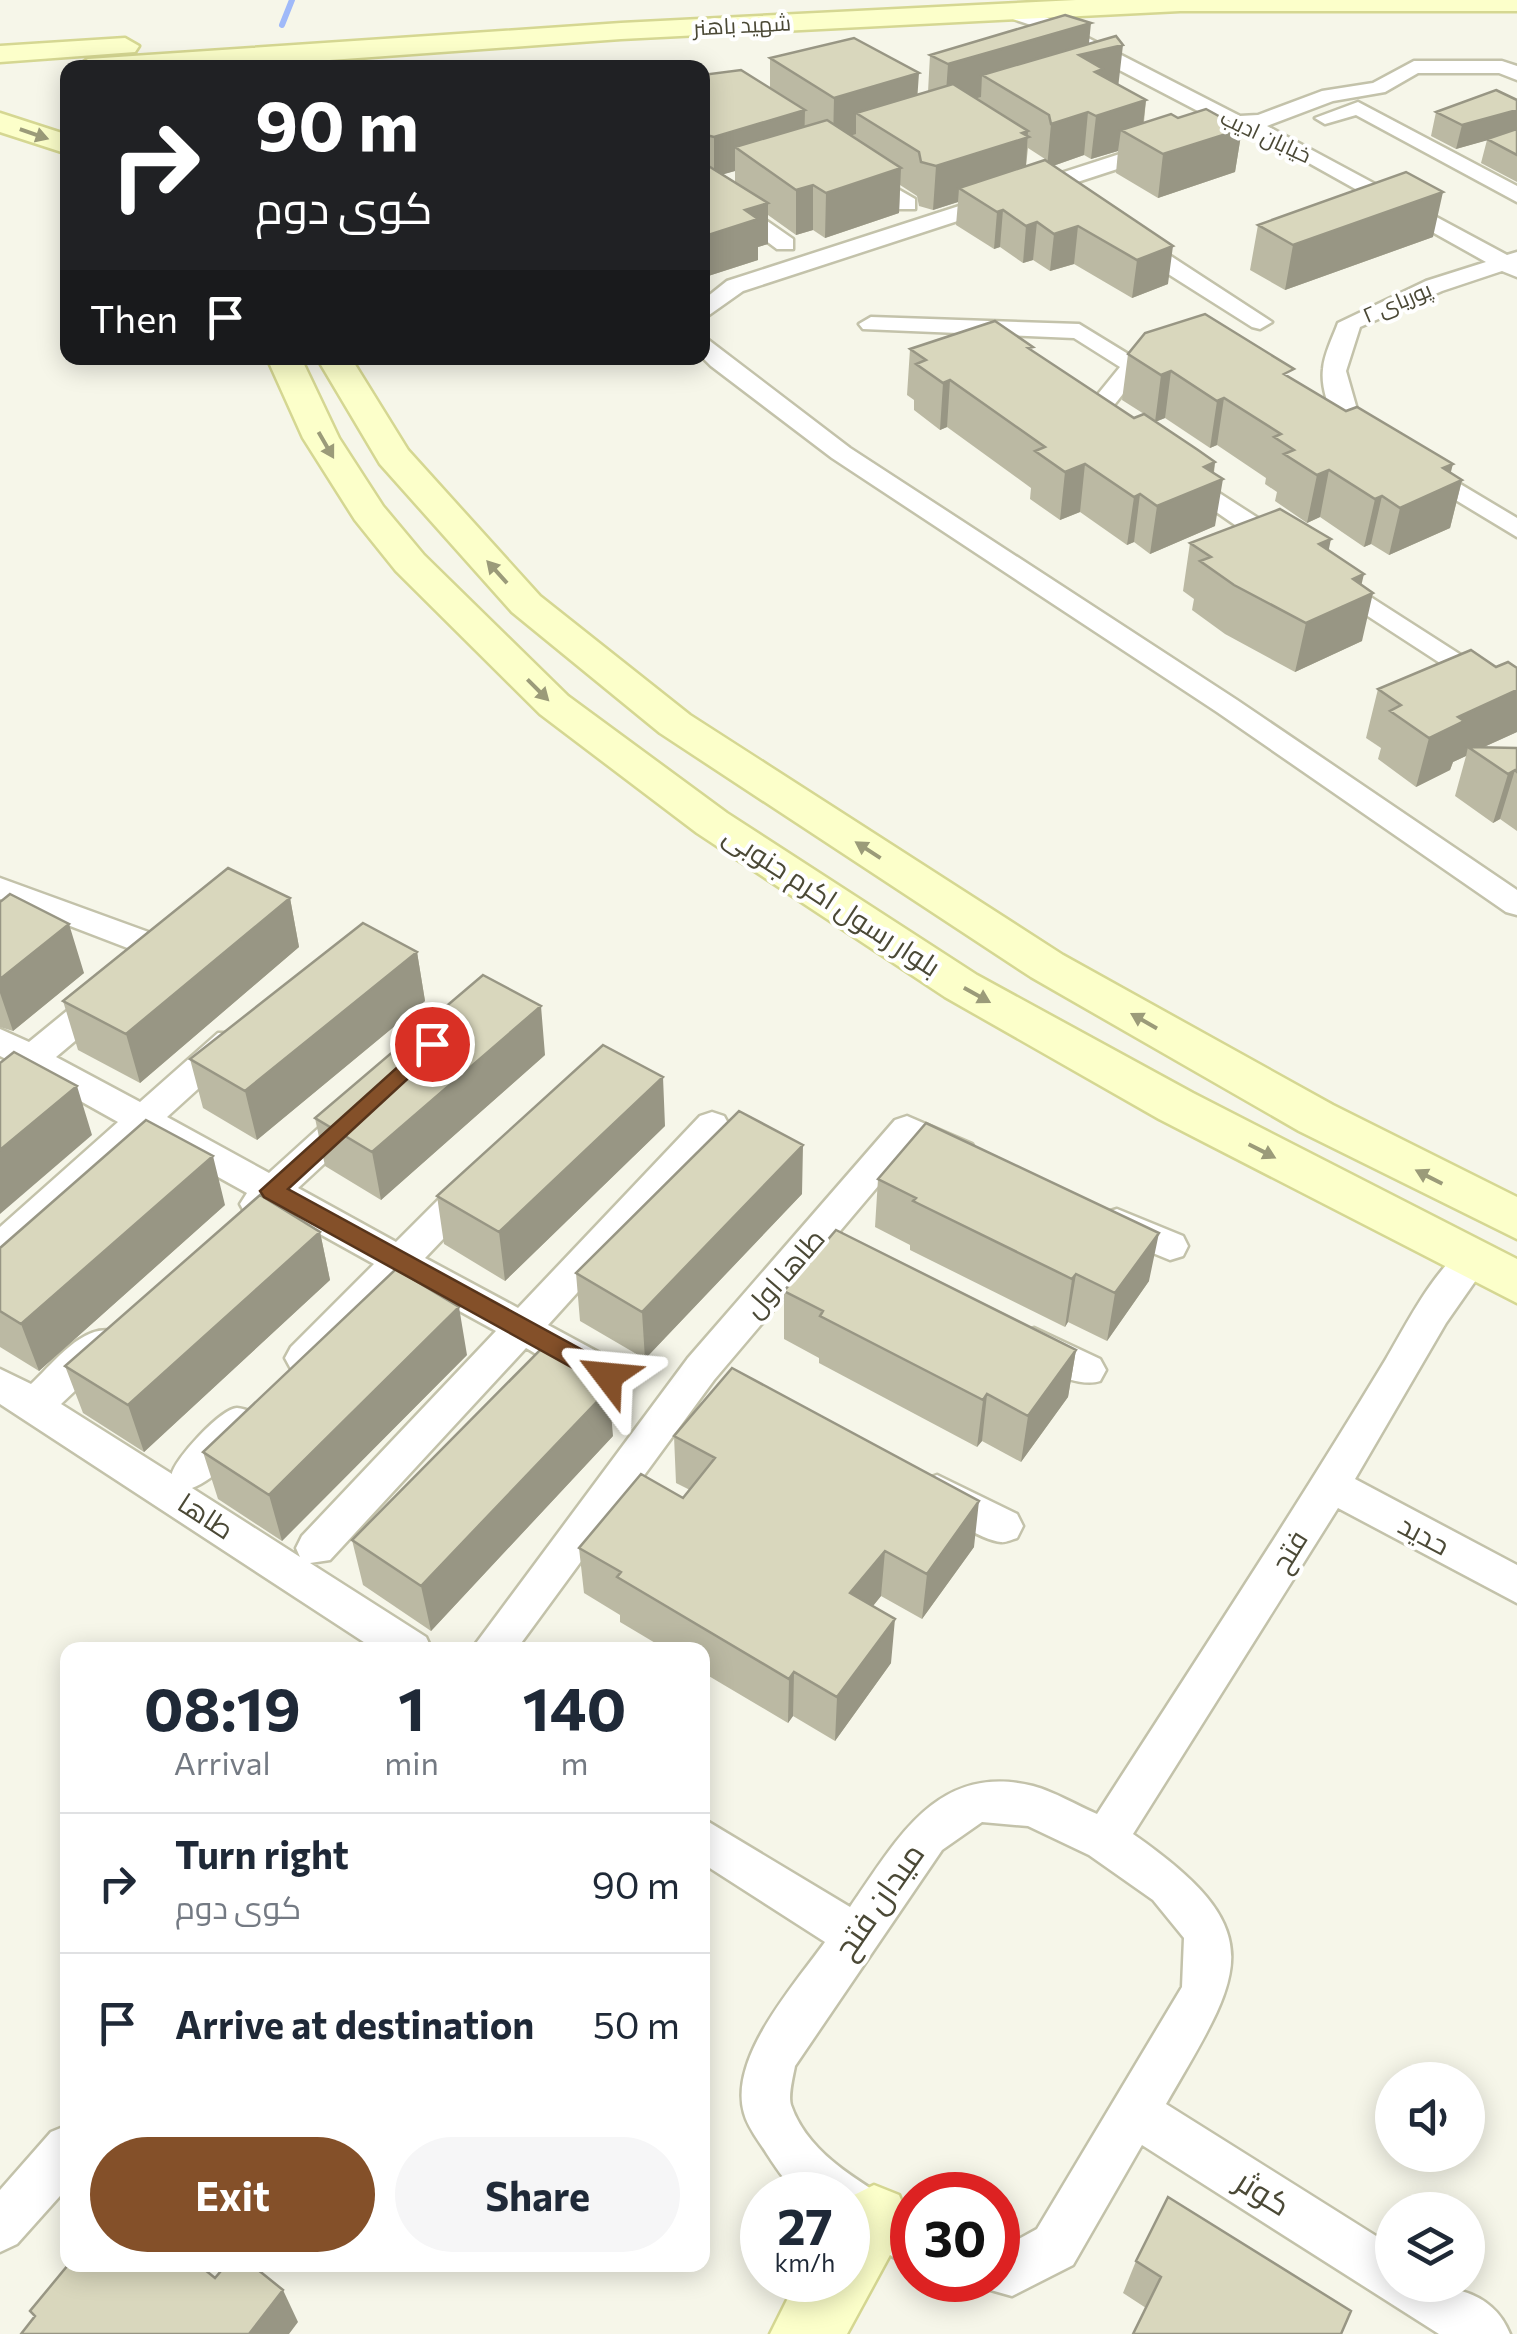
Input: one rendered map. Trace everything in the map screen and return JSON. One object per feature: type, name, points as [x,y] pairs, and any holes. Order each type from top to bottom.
[{"type":"main road","name":"شهید باهنر","points":[[0,54],[632,10],[864,0]]},
{"type":"main road","name":"شهید باهنر","points":[[208,60],[704,27],[1180,3],[1517,3]]},
{"type":"main road","points":[[563,60],[610,44],[704,27]]},
{"type":"main road","points":[[0,74],[60,70]]},
{"type":"main road","points":[[0,122],[60,143]]},
{"type":"main road","name":"بلوار رسول اکرم جنوبی","points":[[287,365],[321,438],[368,512],[410,563],[554,706],[712,823],[962,986],[1176,1106],[1517,1283]]},
{"type":"main road","points":[[338,365],[394,456],[526,604],[675,724],[1047,966],[1316,1118],[1517,1220]]},
{"type":"main road","points":[[806,2334],[825,2302]]},
{"type":"street","name":"خیابان ادیب","points":[[1010,12],[1044,22],[1237,123],[1271,134],[1513,264]]},
{"type":"street","points":[[1091,75],[1126,64]]},
{"type":"street","points":[[710,306],[735,286],[1055,192],[1237,123],[1260,121],[1328,96],[1378,88],[1414,67],[1514,70]]},
{"type":"street","points":[[1271,134],[1358,108],[1517,196]]},
{"type":"street","points":[[1454,161],[1486,150]]},
{"type":"street","points":[[845,163],[907,204]]},
{"type":"street","points":[[710,186],[745,178]]},
{"type":"street","points":[[710,191],[785,244]]},
{"type":"street","points":[[1112,228],[1260,322]]},
{"type":"street","name":"پوریای ۲","points":[[1513,264],[1434,286],[1350,322],[1334,371],[1350,424],[1517,529]]},
{"type":"street","points":[[871,324],[1079,332],[1134,366],[1092,416],[1517,704]]},
{"type":"street","points":[[710,351],[841,453],[1211,696],[1517,905]]},
{"type":"street","points":[[0,888],[162,950],[0,1085]]},
{"type":"street","points":[[14,927],[43,906]]},
{"type":"street","points":[[0,1248],[260,1014]]},
{"type":"street","points":[[0,1041],[608,1376]]},
{"type":"street","points":[[230,1229],[387,1085]]},
{"type":"street","points":[[316,1548],[712,1125]]},
{"type":"street","name":"طاها اول","points":[[499,1642],[718,1378],[816,1234],[906,1129],[994,1168]]},
{"type":"street","points":[[190,1472],[495,1163]]},
{"type":"street","points":[[1082,1207],[1170,1246]]},
{"type":"street","points":[[816,1234],[850,1251]]},
{"type":"street","name":"فتح","points":[[1105,1840],[1331,1485],[1433,1313],[1472,1260]]},
{"type":"street","points":[[17,1395],[132,1317]]},
{"type":"street","points":[[1002,1328],[1087,1370]]},
{"type":"street","name":"طاها","points":[[17,1395],[399,1642]]},
{"type":"street","points":[[902,1474],[1003,1526]]},
{"type":"street","name":"حدید","points":[[1331,1485],[1517,1585]]},
{"type":"street","name":"میدان فتح","points":[[808,2172],[766,2109],[772,2058],[926,1835],[976,1801],[1032,1806],[1105,1840],[1169,1885],[1206,1931],[1205,1992],[1055,2246],[1020,2266]]},
{"type":"street","points":[[710,1843],[854,1935]]},
{"type":"street","name":"کوثر","points":[[1133,2112],[1375,2265]]},
{"type":"street","points":[[0,2227],[60,2158]]},
{"type":"street","points":[[1435,2302],[1485,2334]]},
{"type":"building","points":[[1065,15],[1091,23],[948,64],[930,55]]},
{"type":"building","points":[[1116,36],[1123,45],[1079,55],[1103,69],[1095,72],[1146,100],[1096,116],[1088,112],[1051,124],[1049,115],[982,75]]},
{"type":"building","points":[[854,38],[919,73],[834,98],[770,58]]},
{"type":"building","points":[[741,70],[805,110],[710,136],[710,74]]},
{"type":"building","points":[[953,84],[1028,131],[1022,133],[1029,137],[936,166],[921,162],[919,152],[856,113]]},
{"type":"building","points":[[1496,90],[1517,100],[1517,110],[1462,125],[1436,112]]},
{"type":"building","points":[[1206,109],[1242,129],[1163,154],[1121,130],[1171,114],[1178,118]]},
{"type":"building","points":[[827,120],[901,168],[826,193],[813,185],[796,190],[735,147]]},
{"type":"building","points":[[1517,129],[1517,155],[1487,139]]},
{"type":"building","points":[[1045,160],[1173,246],[1137,260],[1078,226],[1054,234],[1037,222],[1026,226],[959,188]]},
{"type":"building","points":[[710,167],[768,203],[745,210],[758,219],[710,234]]},
{"type":"building","points":[[1406,172],[1443,192],[1293,245],[1258,225]]},
{"type":"building","points":[[1205,314],[1294,369],[1284,374],[1346,411],[1357,407],[1453,464],[1443,468],[1462,480],[1400,508],[1382,496],[1375,499],[1329,470],[1317,475],[1284,454],[1294,450],[1274,437],[1281,434],[1224,398],[1217,401],[1171,371],[1161,375],[1128,354],[1145,333]]},
{"type":"building","points":[[995,321],[1033,347],[1028,348],[1134,418],[1144,414],[1198,450],[1215,462],[1204,467],[1223,479],[1157,506],[1140,494],[1134,497],[1085,464],[1065,472],[1035,451],[1045,447],[950,380],[943,383],[916,364],[926,360],[910,349]]},
{"type":"building","points":[[1280,509],[1331,539],[1319,544],[1364,574],[1353,579],[1373,593],[1306,623],[1234,585],[1200,561],[1211,557],[1190,543]]},
{"type":"building","points":[[1471,650],[1496,667],[1508,662],[1517,668],[1517,690],[1458,717],[1464,721],[1429,738],[1390,711],[1401,705],[1378,689]]},
{"type":"building","points":[[1468,747],[1517,748],[1517,772],[1508,774]]},
{"type":"building","points":[[228,868],[290,898],[126,1034],[63,1001]]},
{"type":"building","points":[[10,894],[69,924],[0,979],[0,902]]},
{"type":"building","points":[[363,923],[417,952],[245,1091],[190,1059]]},
{"type":"building","points":[[483,975],[541,1006],[372,1152],[315,1118]]},
{"type":"building","points":[[603,1045],[663,1077],[499,1232],[437,1196]]},
{"type":"building","points":[[14,1052],[77,1086],[0,1150],[0,1063]]},
{"type":"building","points":[[739,1111],[803,1145],[642,1312],[576,1273]]},
{"type":"building","points":[[146,1120],[213,1156],[21,1324],[0,1311],[0,1248]]},
{"type":"building","points":[[926,1123],[1159,1233],[1115,1293],[1076,1274],[1072,1279],[913,1201],[916,1198],[878,1179]]},
{"type":"building","points":[[260,1195],[320,1232],[128,1405],[65,1366]]},
{"type":"building","points":[[836,1230],[1076,1350],[1028,1416],[987,1394],[983,1400],[820,1316],[823,1311],[784,1291]]},
{"type":"building","points":[[396,1269],[459,1307],[269,1495],[203,1452]]},
{"type":"building","points":[[542,1348],[609,1389],[421,1586],[352,1540]]},
{"type":"building","points":[[732,1368],[979,1501],[927,1574],[885,1551],[850,1593],[895,1619],[837,1697],[794,1672],[789,1679],[617,1577],[621,1572],[579,1548],[641,1474],[683,1498],[715,1458],[674,1436]]},
{"type":"building","points":[[1168,2197],[1351,2311],[1341,2334],[1133,2334],[1161,2277],[1136,2261]]},
{"type":"building","points":[[62,2272],[208,2272],[215,2278],[220,2272],[261,2272],[283,2290],[249,2334],[21,2334],[35,2316],[30,2311]]},
{"type":"waterway","points":[[282,25],[292,0]]},
{"type":"route","points":[[432,1044],[272,1191],[608,1376]]}]
